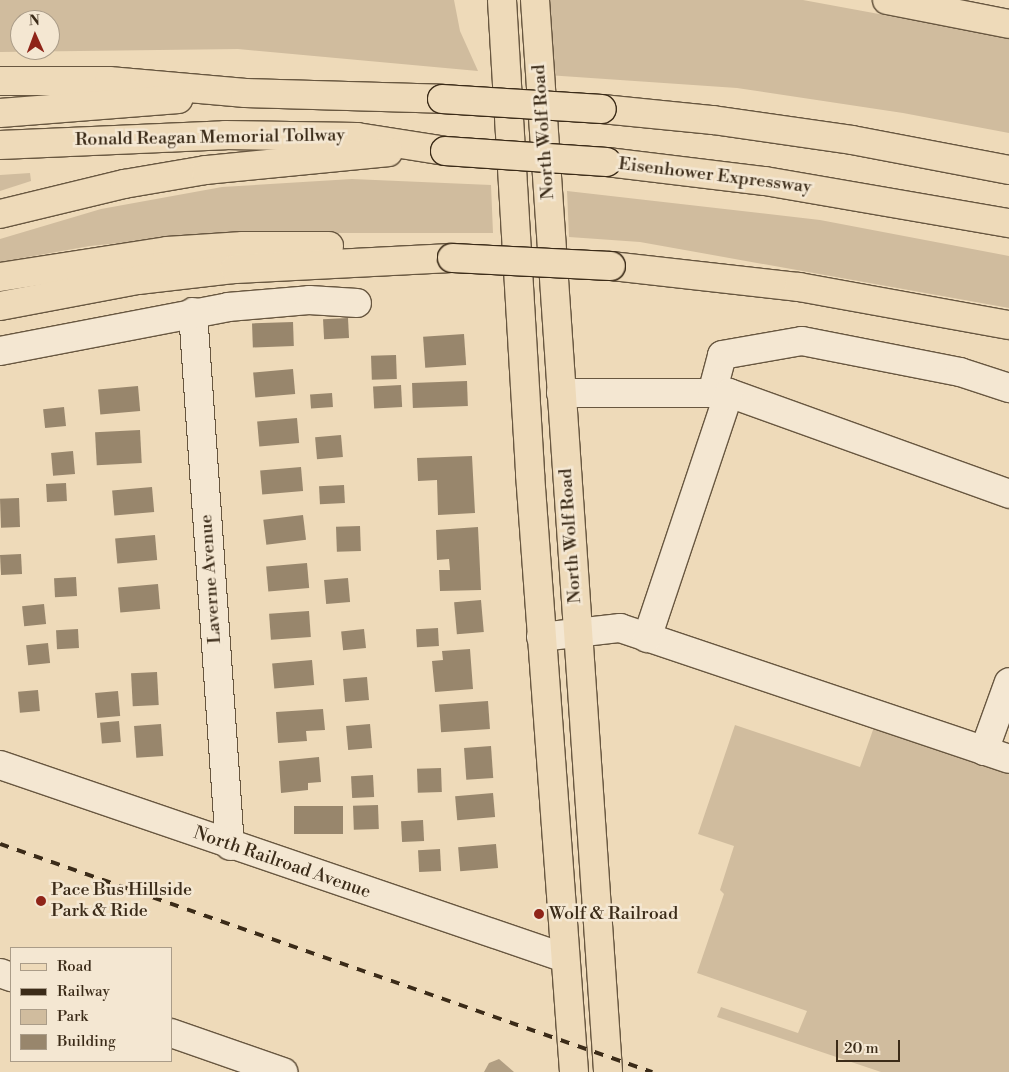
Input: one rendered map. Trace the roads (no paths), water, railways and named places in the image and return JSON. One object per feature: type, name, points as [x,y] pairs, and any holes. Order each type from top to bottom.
[{"type":"main road","name":"North Wolf Road","points":[[502,0],[541,637],[574,1072]]},
{"type":"main road","name":"North Wolf Road","points":[[535,0],[608,1072]]},
{"type":"main road","points":[[887,0],[1009,24]]},
{"type":"main road","points":[[0,80],[109,81],[244,93],[442,99],[602,110],[712,120],[852,140],[1009,170]]},
{"type":"main road","name":"Ronald Reagan Memorial Tollway","points":[[0,113],[244,93]]},
{"type":"main road","name":"Ronald Reagan Memorial Tollway","points":[[0,144],[224,135],[358,137],[432,150]]},
{"type":"main road","points":[[0,214],[124,184],[206,170],[432,150]]},
{"type":"main road","name":"Eisenhower Expressway","points":[[432,150],[607,162],[765,181],[1009,223]]},
{"type":"main road","points":[[0,276],[112,258],[243,246],[358,245],[452,258],[611,266],[799,287],[1009,325]]},
{"type":"main road","points":[[0,306],[138,280],[235,268],[452,258]]},
{"type":"main road","points":[[565,958],[599,950]]},
{"type":"street","points":[[0,351],[193,312],[267,302],[357,303]]},
{"type":"street","name":"Laverne Avenue","points":[[193,312],[230,846]]},
{"type":"street","points":[[647,638],[721,393],[722,355],[802,342],[960,372],[1009,388]]},
{"type":"street","points":[[562,393],[721,393],[1009,494]]},
{"type":"street","points":[[541,637],[620,628],[997,755],[1009,682]]},
{"type":"street","name":"North Railroad Avenue","points":[[0,765],[230,846],[565,958]]},
{"type":"street","points":[[172,1033],[283,1072]]},
{"type":"railway","points":[[0,844],[652,1072]]},
{"type":"place","name":"Pace Bus Hillside Park & Ride","points":[[41,901]]},
{"type":"place","name":"Wolf & Railroad","points":[[539,914]]}]
